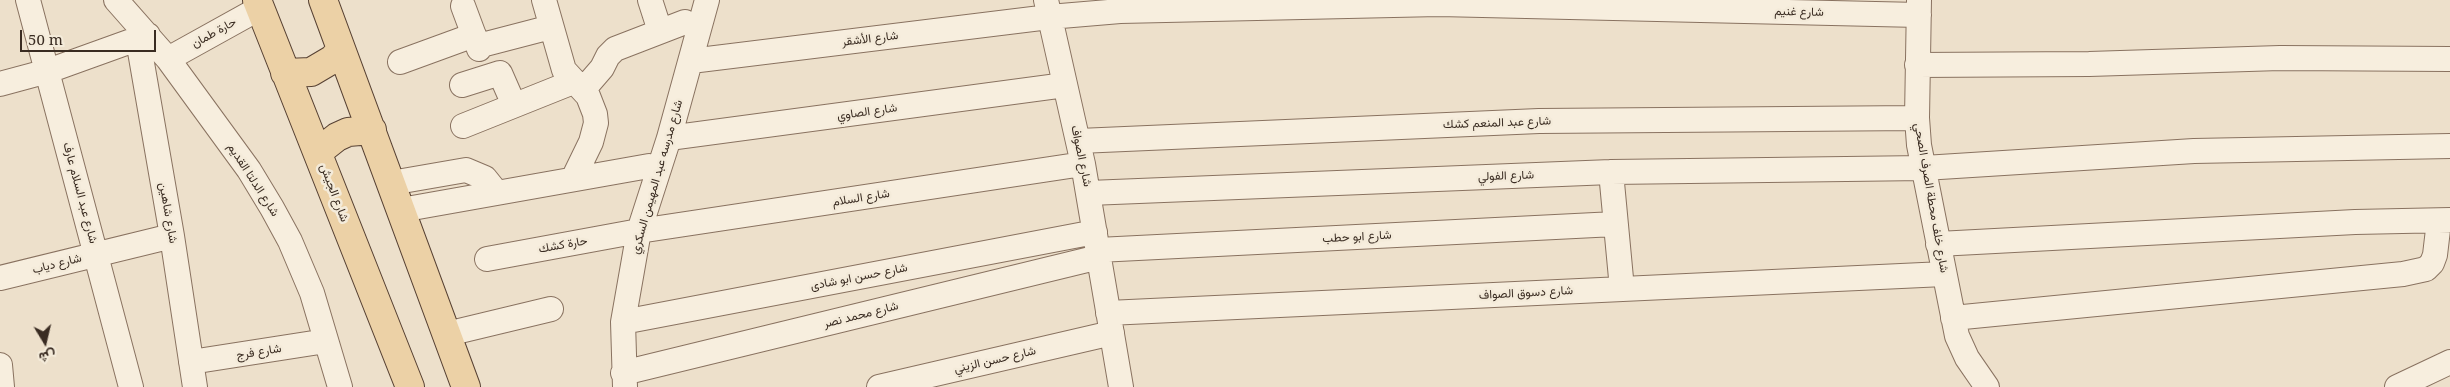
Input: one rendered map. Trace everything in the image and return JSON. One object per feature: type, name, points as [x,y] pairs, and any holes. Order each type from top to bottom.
[{"type":"main road","points":[[323,0],[466,387]]},
{"type":"main road","name":"شارع الجيش","points":[[258,4],[410,387]]},
{"type":"main road","points":[[285,73],[311,72],[333,59],[341,49]]},
{"type":"main road","points":[[318,152],[336,137],[354,131],[372,130]]},
{"type":"street","name":"شارع عبد السلام عارف","points":[[28,0],[131,387]]},
{"type":"street","name":"شارع الدلتا القديم","points":[[116,0],[143,37],[168,59],[249,170],[272,208],[290,241],[312,293],[340,387]]},
{"type":"street","points":[[544,0],[564,70],[591,101],[596,123],[591,142],[573,179]]},
{"type":"street","points":[[650,0],[660,31]]},
{"type":"street","name":"شارع مدرسه عبد المهيمن السكري","points":[[624,380],[623,322],[639,231],[669,138],[707,0]]},
{"type":"street","name":"حارة طمان","points":[[168,59],[258,4]]},
{"type":"street","name":"شارع غنيم","points":[[1048,8],[1129,11],[1438,4],[1919,8]]},
{"type":"street","points":[[464,6],[489,75]]},
{"type":"street","name":"شارع الأشقر","points":[[691,61],[1048,8]]},
{"type":"street","name":"شارع الصواف","points":[[1048,8],[1084,164],[1121,387]]},
{"type":"street","name":"شارع خلف محطة الصرف الصحي","points":[[1919,8],[1917,118],[1924,168],[1957,336],[1967,358],[1987,387]]},
{"type":"street","points":[[463,126],[514,105],[578,86],[602,68],[608,56],[615,49],[685,22]]},
{"type":"street","points":[[400,62],[476,41],[551,27]]},
{"type":"street","points":[[0,84],[48,71],[143,37]]},
{"type":"street","name":"شارع شاهين","points":[[143,37],[195,387]]},
{"type":"street","points":[[1917,65],[2089,64],[2280,58],[2450,59]]},
{"type":"street","points":[[462,85],[498,72],[502,74],[514,105]]},
{"type":"street","name":"شارع الصاوي","points":[[669,138],[1065,85]]},
{"type":"street","name":"شارع عبد المنعم كشك","points":[[1078,141],[1539,121],[1917,118]]},
{"type":"street","name":"شارع الفولي","points":[[1088,192],[1611,172],[1924,168],[2194,151],[2450,146]]},
{"type":"street","name":"شارع السلام","points":[[639,231],[1084,164]]},
{"type":"street","points":[[401,210],[649,166]]},
{"type":"street","points":[[391,183],[456,170],[466,170],[485,178],[497,193]]},
{"type":"street","points":[[1611,172],[1622,288]]},
{"type":"street","points":[[1938,244],[2355,222],[2444,220],[2432,263],[2426,268],[2403,274],[1953,318]]},
{"type":"street","name":"شارع ابو حطب","points":[[1097,246],[1616,224]]},
{"type":"street","name":"حارة كشك","points":[[487,259],[639,231]]},
{"type":"street","name":"شارع دياب","points":[[0,278],[172,236]]},
{"type":"street","name":"شارع حسن ابو شادى","points":[[623,322],[1097,246]]},
{"type":"street","name":"شارع محمد نصر","points":[[624,380],[1097,246]]},
{"type":"street","name":"شارع دسوق الصواف","points":[[1110,323],[1622,288],[1944,274]]},
{"type":"street","points":[[447,334],[551,309]]},
{"type":"street","name":"شارع حسن الزيني","points":[[879,387],[1110,323]]},
{"type":"street","name":"شارع فرج","points":[[192,362],[326,341]]},
{"type":"street","points":[[2397,387],[2450,362]]},
{"type":"street","points":[[0,365],[2,387]]}]
